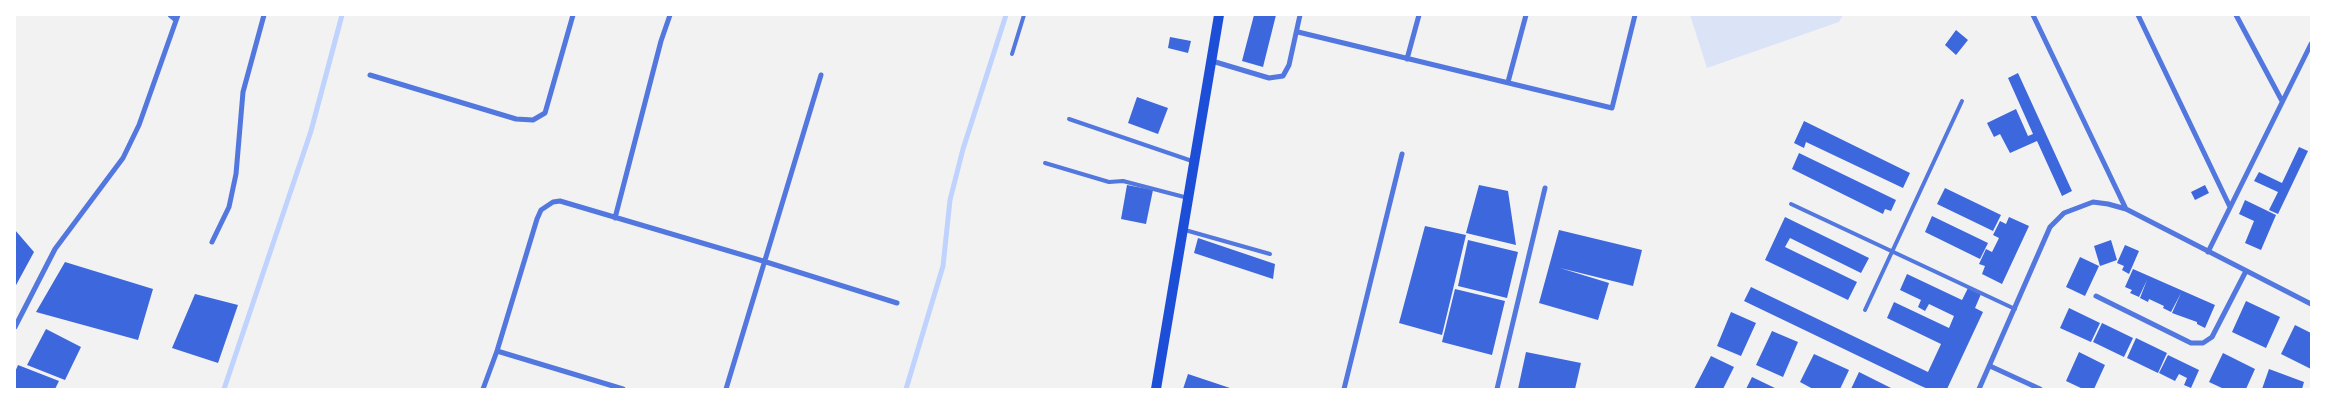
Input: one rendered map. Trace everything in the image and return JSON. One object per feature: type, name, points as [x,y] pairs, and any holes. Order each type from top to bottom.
[{"type":"main road","points":[[1156,389],[1219,15]]},
{"type":"street","points":[[15,327],[55,250],[124,158],[139,125],[177,18],[170,15]]},
{"type":"street","points":[[212,242],[229,207],[236,174],[243,92],[264,15]]},
{"type":"street","points":[[370,74],[516,119],[533,120],[545,113],[573,15]]},
{"type":"street","points":[[615,218],[661,41],[670,15]]},
{"type":"street","points":[[1212,61],[1269,78],[1283,76],[1289,65],[1298,32],[1300,15]]},
{"type":"street","points":[[1407,59],[1419,15]]},
{"type":"street","points":[[1508,82],[1526,15]]},
{"type":"street","points":[[1298,32],[1612,108],[1635,15]]},
{"type":"street","points":[[2033,15],[2126,209]]},
{"type":"street","points":[[2138,15],[2230,207]]},
{"type":"street","points":[[2236,15],[2282,101]]},
{"type":"street","points":[[2208,252],[2311,44]]},
{"type":"street","points":[[726,389],[820,75]]},
{"type":"street","points":[[1344,389],[1402,154]]},
{"type":"street","points":[[1496,389],[1545,188]]},
{"type":"street","points":[[483,389],[497,351],[537,219],[545,207],[560,201],[763,261],[896,303]]},
{"type":"street","points":[[1979,389],[2050,228],[2064,213],[2093,202],[2126,209],[2311,304]]},
{"type":"street","points":[[2096,296],[2191,343],[2203,343],[2212,337],[2246,271]]},
{"type":"street","points":[[497,351],[623,389]]},
{"type":"street","points":[[1990,366],[2040,389]]},
{"type":"lane","points":[[1012,54],[1024,15]]},
{"type":"lane","points":[[1865,310],[1962,101]]},
{"type":"lane","points":[[1069,119],[1194,162]]},
{"type":"lane","points":[[1045,163],[1109,182],[1123,181],[1188,198]]},
{"type":"lane","points":[[1791,204],[2015,309]]},
{"type":"lane","points":[[1183,229],[1270,254]]},
{"type":"shaded area","points":[[1690,15],[1843,15],[1839,22],[1707,68]]},
{"type":"building","points":[[1254,15],[1276,15],[1263,67],[1242,61]]},
{"type":"building","points":[[1956,30],[1968,40],[1956,55],[1945,45]]},
{"type":"building","points":[[1170,37],[1191,41],[1188,53],[1168,48]]},
{"type":"building","points":[[2018,73],[2072,191],[2062,196],[2037,141],[2010,153],[2000,134],[1994,137],[1987,123],[2016,109],[2028,136],[2033,134],[2008,78]]},
{"type":"building","points":[[1137,97],[1168,108],[1158,134],[1128,123]]},
{"type":"building","points":[[1804,121],[1910,173],[1903,188],[1806,142],[1804,148],[1794,143]]},
{"type":"building","points":[[2299,147],[2308,151],[2278,214],[2269,210],[2278,192],[2254,181],[2259,172],[2282,183]]},
{"type":"building","points":[[1799,153],[1896,200],[1891,211],[1885,209],[1883,214],[1792,169]]},
{"type":"building","points":[[1127,185],[1153,190],[1146,224],[1121,219]]},
{"type":"building","points":[[1479,185],[1508,191],[1516,245],[1466,233]]},
{"type":"building","points":[[2205,185],[2209,193],[2195,200],[2191,192]]},
{"type":"building","points":[[1945,188],[2001,215],[1993,231],[1937,204]]},
{"type":"building","points":[[2245,200],[2276,215],[2261,250],[2245,243],[2254,221],[2239,214]]},
{"type":"building","points":[[1932,216],[1988,243],[1980,259],[1925,232]]},
{"type":"building","points":[[1785,217],[1869,258],[1861,273],[1790,238],[1785,247],[1857,282],[1848,300],[1765,260]]},
{"type":"building","points":[[2009,217],[2029,226],[2002,284],[1982,274],[1985,266],[1979,264],[1986,249],[1992,252],[1999,238],[1993,235],[2000,221],[2006,224]]},
{"type":"building","points":[[1425,226],[1466,235],[1442,335],[1399,323]]},
{"type":"building","points":[[15,230],[34,252],[15,287]]},
{"type":"building","points":[[1559,230],[1642,250],[1633,286],[1560,268],[1609,283],[1598,320],[1539,303]]},
{"type":"building","points":[[1198,238],[1275,264],[1273,279],[1194,253]]},
{"type":"building","points":[[1468,240],[1518,252],[1507,298],[1458,286]]},
{"type":"building","points":[[2111,240],[2117,260],[2100,266],[2094,246]]},
{"type":"building","points":[[2125,245],[2139,251],[2129,274],[2122,270],[2124,266],[2117,263]]},
{"type":"building","points":[[2080,257],[2099,266],[2085,296],[2066,287]]},
{"type":"building","points":[[65,262],[153,289],[138,340],[36,312]]},
{"type":"building","points":[[2133,269],[2215,305],[2205,328],[2197,324],[2197,322],[2172,313],[2181,293],[2171,312],[2163,308],[2164,306],[2149,299],[2148,302],[2140,298],[2147,280],[2139,297],[2130,293],[2132,290],[2125,287]]},
{"type":"building","points":[[1907,274],[1962,300],[1968,288],[1981,294],[1975,308],[1983,312],[1947,389],[1928,389],[1921,386],[1744,301],[1751,287],[1928,372],[1941,344],[1887,318],[1894,302],[1949,328],[1954,316],[1929,304],[1925,311],[1918,307],[1921,300],[1900,290]]},
{"type":"building","points":[[1455,289],[1505,301],[1492,355],[1442,342]]},
{"type":"building","points":[[195,294],[238,305],[218,363],[172,348]]},
{"type":"building","points":[[2246,301],[2280,317],[2266,348],[2232,332]]},
{"type":"building","points":[[2069,308],[2100,323],[2091,342],[2060,328]]},
{"type":"building","points":[[1731,312],[1756,323],[1741,356],[1717,346]]},
{"type":"building","points":[[2102,323],[2133,338],[2124,357],[2093,342]]},
{"type":"building","points":[[2295,325],[2311,333],[2311,369],[2281,354]]},
{"type":"building","points":[[46,329],[81,347],[65,380],[27,365]]},
{"type":"building","points":[[1772,331],[1798,342],[1783,377],[1756,365]]},
{"type":"building","points":[[2136,338],[2167,353],[2158,373],[2127,358]]},
{"type":"building","points":[[1526,352],[1581,363],[1575,389],[1518,389]]},
{"type":"building","points":[[2079,352],[2105,365],[2094,389],[2083,389],[2066,381]]},
{"type":"building","points":[[2223,353],[2255,369],[2246,389],[2224,389],[2209,382]]},
{"type":"building","points":[[1814,354],[1849,370],[1840,389],[1813,389],[1800,382]]},
{"type":"building","points":[[2168,355],[2199,370],[2191,388],[2184,385],[2187,378],[2179,374],[2175,381],[2159,373]]},
{"type":"building","points":[[1711,356],[1734,367],[1723,389],[1694,389]]},
{"type":"building","points":[[18,365],[59,381],[55,389],[15,389],[15,372]]},
{"type":"building","points":[[2269,369],[2304,382],[2302,389],[2262,389]]},
{"type":"building","points":[[1859,372],[1893,389],[1851,389]]},
{"type":"building","points":[[1188,374],[1233,389],[1183,389]]},
{"type":"building","points":[[1752,377],[1777,389],[1746,389]]},
{"type":"waterway","points":[[224,389],[311,131],[342,15]]},
{"type":"waterway","points":[[906,389],[943,266],[950,200],[963,149],[1006,15]]}]
